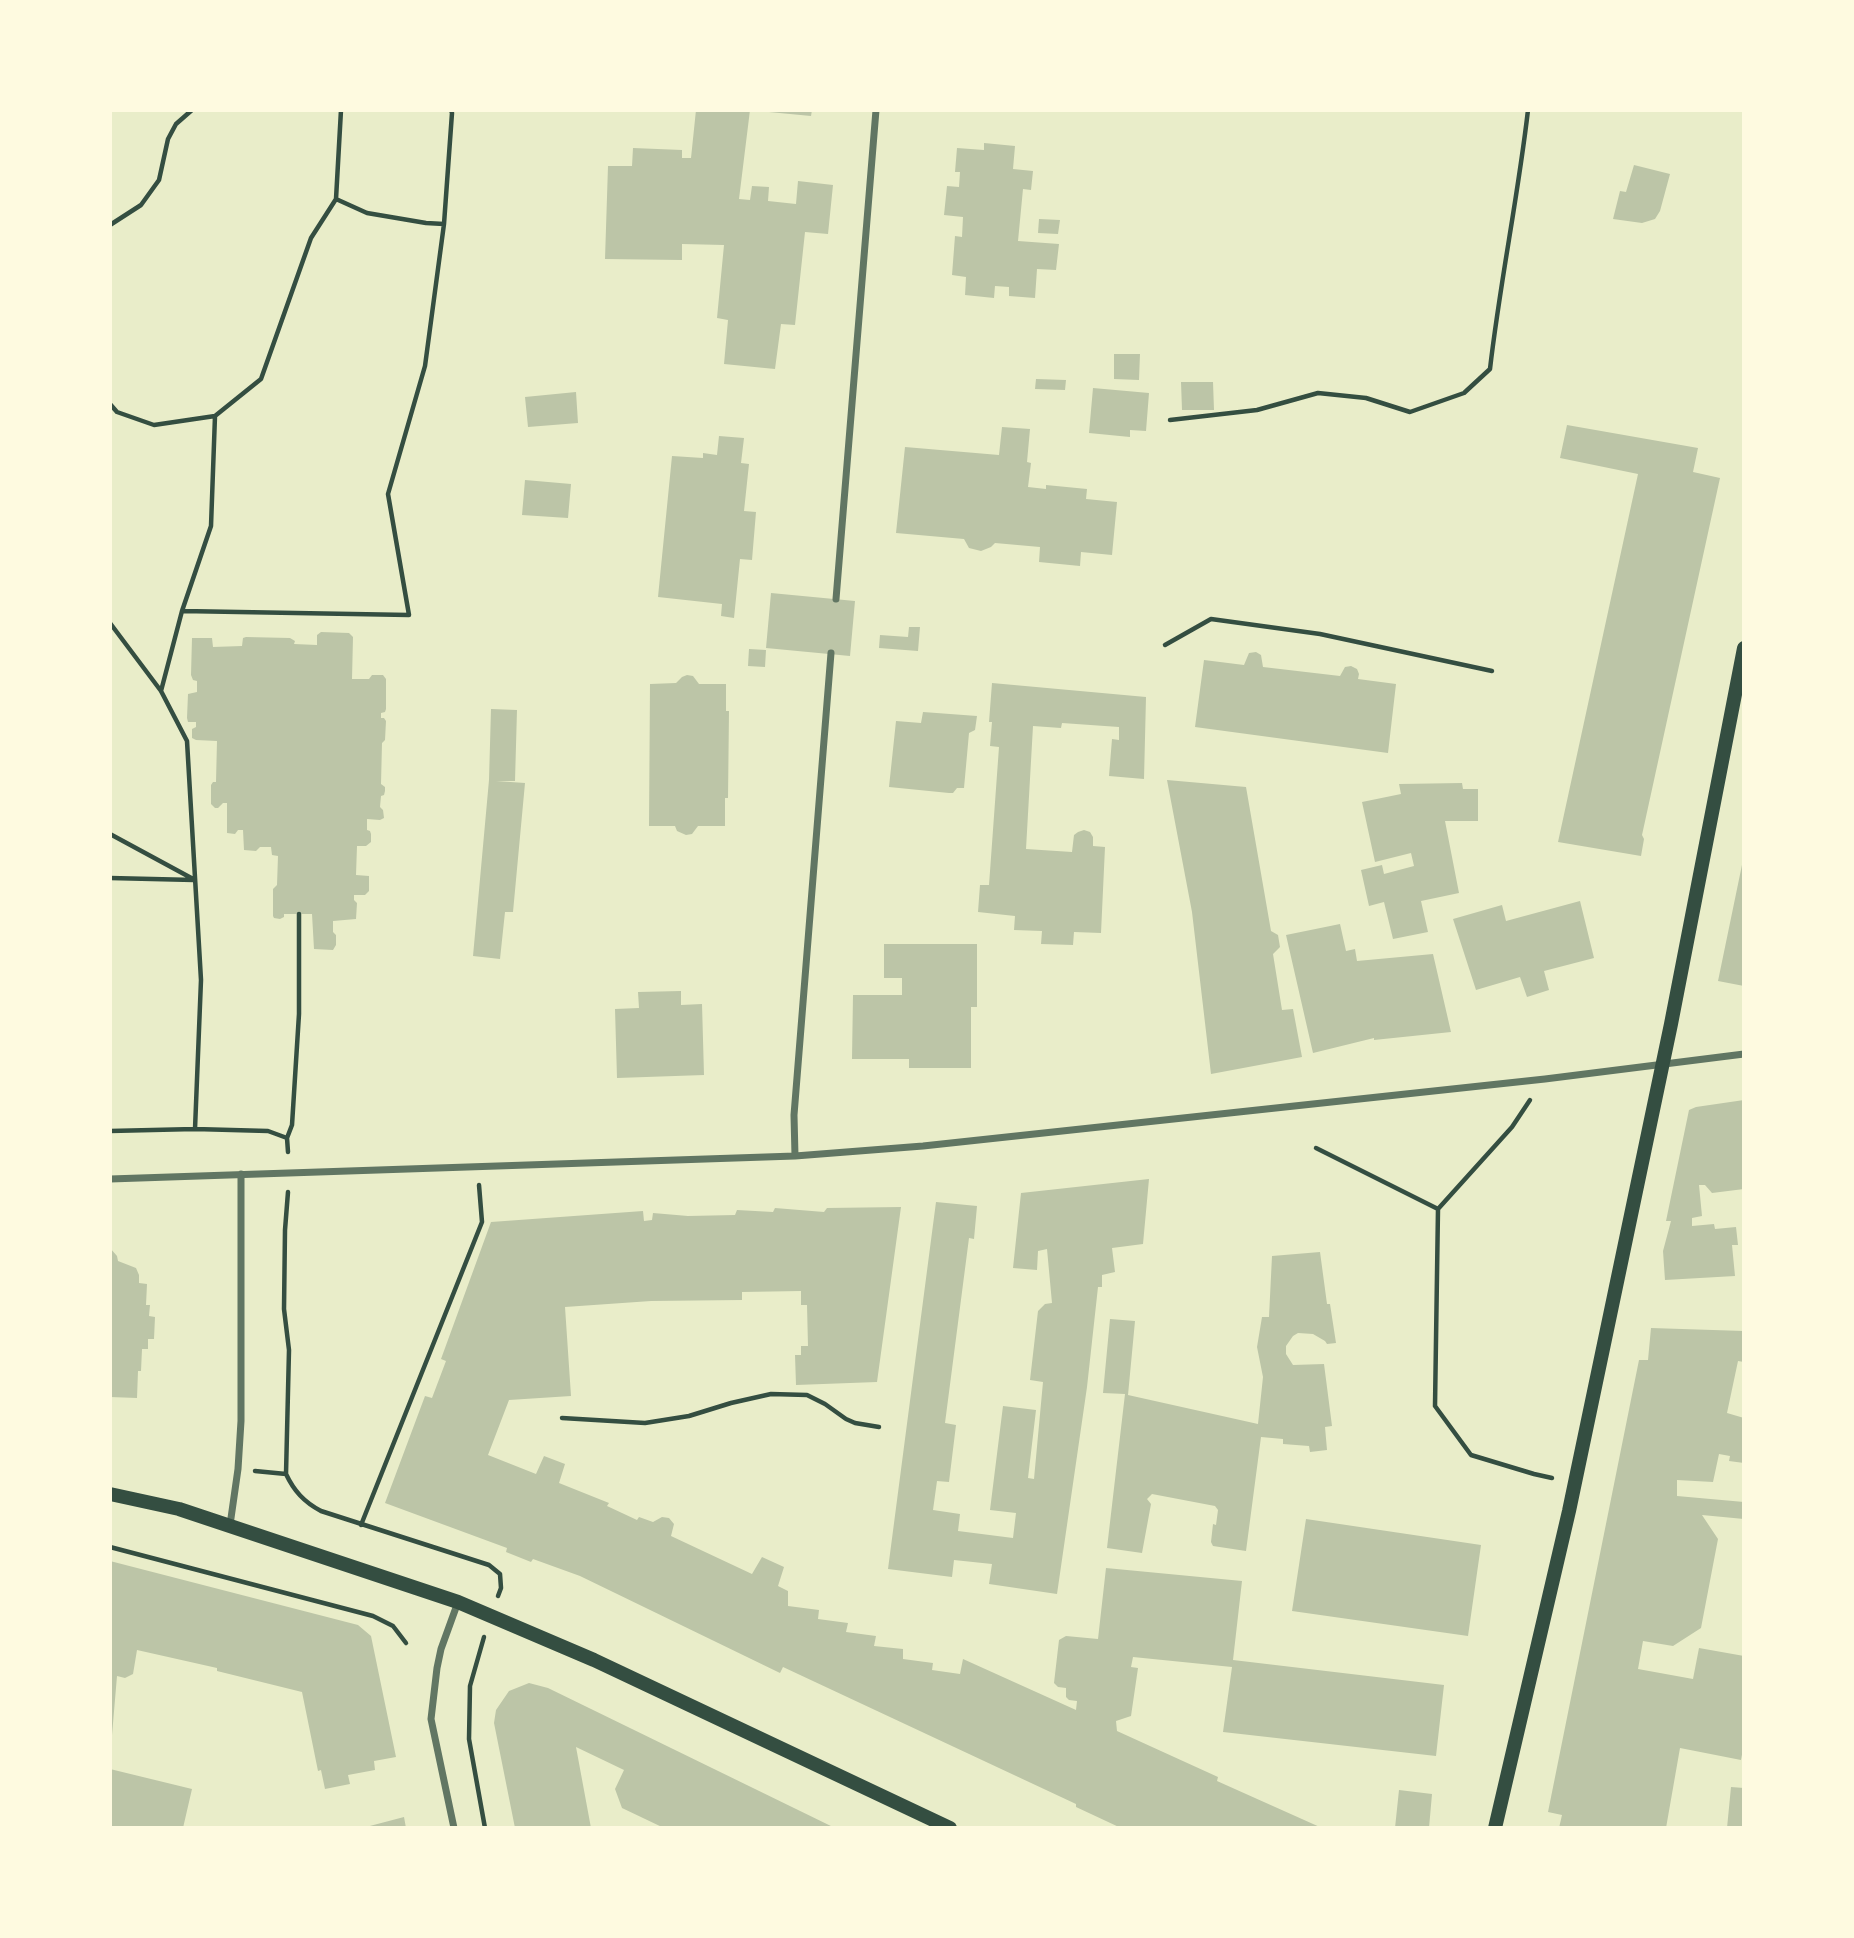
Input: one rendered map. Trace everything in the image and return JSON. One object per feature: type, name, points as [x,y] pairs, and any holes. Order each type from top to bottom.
[{"type":"main road","points":[[1495,1828],[1575,1482],[1663,1065],[1744,648]]},
{"type":"main road","points":[[110,1494],[179,1509],[458,1602],[594,1660],[950,1828]]},
{"type":"street","points":[[836,599],[876,110]]},
{"type":"street","points":[[795,1156],[794,1115],[831,653]]},
{"type":"street","points":[[110,1179],[795,1156],[923,1146],[1545,1079],[1744,1054]]},
{"type":"street","points":[[230,1525],[241,1421],[241,1174]]},
{"type":"street","points":[[454,1828],[431,1719],[436,1668],[458,1602]]},
{"type":"path","points":[[110,225],[141,205],[159,180],[168,139],[176,124],[192,110]]},
{"type":"path","points":[[110,404],[117,412],[154,425],[215,416],[261,379],[311,238],[336,199],[341,110]]},
{"type":"path","points":[[182,611],[409,615],[388,494],[425,366],[444,224],[451,110]]},
{"type":"path","points":[[1170,420],[1256,410],[1318,393],[1366,398],[1410,412],[1464,393],[1490,369],[1528,110]]},
{"type":"path","points":[[336,199],[367,213],[444,224]]},
{"type":"path","points":[[161,691],[182,611],[211,526],[215,416]]},
{"type":"path","points":[[1165,645],[1212,619],[1320,634],[1492,671]]},
{"type":"path","points":[[110,623],[161,691],[187,741],[201,980],[195,1129]]},
{"type":"path","points":[[110,834],[195,880]]},
{"type":"path","points":[[110,878],[195,880]]},
{"type":"path","points":[[299,914],[299,1014],[292,1125],[287,1138],[289,1172],[284,1309],[289,1350],[286,1474],[293,1489],[308,1504],[321,1511],[489,1565],[500,1574],[501,1588],[470,1686],[469,1739],[485,1828]]},
{"type":"path","points":[[1545,1079],[1512,1127],[1438,1209],[1435,1406],[1471,1455],[1534,1475],[1575,1482]]},
{"type":"path","points":[[110,1131],[268,1131],[287,1138]]},
{"type":"path","points":[[1316,1148],[1438,1209]]},
{"type":"path","points":[[361,1525],[482,1222],[478,1166]]},
{"type":"path","points":[[562,1419],[645,1423],[689,1416],[771,1394],[807,1395],[846,1419],[879,1427]]},
{"type":"path","points":[[238,1469],[286,1474]]},
{"type":"path","points":[[110,1547],[373,1616],[393,1626],[406,1643]]},
{"type":"building","points":[[696,110],[750,110],[739,199],[750,200],[752,186],[769,187],[768,201],[796,204],[798,181],[833,185],[828,234],[805,232],[795,325],[781,324],[775,369],[724,364],[728,320],[717,318],[724,245],[682,244],[682,260],[605,259],[608,166],[632,166],[633,148],[682,150],[682,158],[691,158]]},
{"type":"building","points":[[769,110],[812,110],[811,116]]},
{"type":"building","points":[[984,143],[1015,146],[1013,169],[1033,171],[1031,190],[1023,189],[1018,241],[1059,244],[1056,270],[1037,269],[1035,298],[1009,296],[1009,287],[995,286],[994,298],[965,295],[966,277],[952,275],[955,236],[962,237],[963,217],[944,215],[947,186],[959,187],[960,172],[955,172],[957,148],[984,150]]},
{"type":"building","points":[[1634,165],[1670,174],[1660,211],[1655,219],[1642,223],[1613,219],[1620,191],[1626,192]]},
{"type":"building","points":[[1039,219],[1060,220],[1058,234],[1038,233]]},
{"type":"building","points":[[1114,354],[1140,354],[1139,380],[1114,379]]},
{"type":"building","points":[[1036,379],[1066,380],[1065,390],[1035,389]]},
{"type":"building","points":[[1181,382],[1213,382],[1214,410],[1182,410]]},
{"type":"building","points":[[1093,388],[1149,393],[1146,431],[1130,430],[1130,437],[1089,433]]},
{"type":"building","points":[[576,392],[578,423],[528,427],[525,397]]},
{"type":"building","points":[[1567,425],[1698,448],[1693,472],[1720,478],[1642,835],[1644,839],[1641,856],[1558,842],[1638,474],[1560,458]]},
{"type":"building","points":[[1002,427],[1030,429],[1027,462],[1031,463],[1028,487],[1046,489],[1046,485],[1087,489],[1086,499],[1117,502],[1112,555],[1081,552],[1080,566],[1039,562],[1040,547],[995,543],[981,551],[969,548],[964,539],[896,533],[905,447],[999,455]]},
{"type":"building","points":[[719,436],[744,438],[741,463],[749,464],[744,511],[756,512],[752,560],[740,559],[734,618],[721,616],[722,604],[658,597],[672,456],[703,458],[703,453],[717,455]]},
{"type":"building","points":[[525,480],[571,484],[568,518],[522,515]]},
{"type":"building","points":[[771,593],[855,601],[850,656],[766,648]]},
{"type":"building","points":[[909,627],[920,627],[918,651],[879,648],[880,635],[908,637]]},
{"type":"building","points":[[321,632],[349,633],[353,637],[352,679],[369,679],[372,675],[383,675],[386,679],[386,709],[381,713],[381,718],[386,721],[385,740],[382,743],[381,784],[385,791],[381,796],[380,807],[384,818],[367,819],[371,842],[366,846],[357,846],[356,875],[369,876],[369,891],[365,895],[354,895],[357,903],[356,919],[333,921],[336,945],[333,950],[314,949],[312,914],[284,914],[280,919],[274,918],[273,889],[277,885],[278,856],[272,855],[271,847],[260,847],[256,851],[244,850],[243,830],[238,830],[235,834],[227,833],[227,803],[218,808],[211,804],[211,785],[216,782],[217,741],[192,738],[192,729],[196,727],[196,722],[188,722],[187,718],[188,694],[197,692],[197,681],[193,680],[191,675],[192,638],[212,638],[213,647],[242,646],[243,638],[246,637],[290,638],[295,641],[294,644],[317,645],[317,635]]},
{"type":"building","points":[[749,649],[766,650],[765,667],[748,666]]},
{"type":"building","points":[[1256,652],[1261,655],[1263,667],[1340,676],[1345,667],[1351,666],[1357,669],[1358,679],[1396,684],[1388,753],[1195,727],[1204,660],[1244,665],[1249,653]]},
{"type":"building","points":[[687,675],[693,676],[699,684],[726,684],[726,711],[729,711],[725,826],[698,826],[692,834],[686,835],[677,831],[675,826],[649,826],[650,684],[676,683]]},
{"type":"building","points":[[992,683],[1146,697],[1144,779],[1109,776],[1112,739],[1119,740],[1119,727],[1062,723],[1061,728],[1033,726],[1026,849],[1072,852],[1074,835],[1084,830],[1090,832],[1093,837],[1093,846],[1105,847],[1101,933],[1074,932],[1073,945],[1041,944],[1042,931],[1014,930],[1015,916],[978,912],[980,885],[989,885],[999,747],[990,746]]},
{"type":"building","points":[[491,709],[517,710],[515,781],[496,781],[525,783],[513,912],[505,912],[500,959],[473,956],[489,780]]},
{"type":"building","points":[[923,712],[977,716],[975,730],[969,733],[964,788],[957,788],[953,793],[889,787],[896,721],[921,723]]},
{"type":"building","points":[[1167,780],[1246,787],[1271,931],[1278,935],[1280,947],[1273,954],[1282,1010],[1293,1009],[1302,1057],[1211,1074],[1192,912]]},
{"type":"building","points":[[1462,783],[1463,789],[1478,789],[1478,821],[1445,821],[1459,893],[1421,901],[1428,932],[1393,939],[1384,902],[1369,906],[1361,870],[1382,865],[1384,874],[1414,866],[1411,853],[1375,862],[1362,802],[1401,794],[1399,784]]},
{"type":"building","points":[[1744,861],[1744,986],[1718,981]]},
{"type":"building","points":[[1580,901],[1594,958],[1544,971],[1549,990],[1527,997],[1520,977],[1476,990],[1453,919],[1502,905],[1506,921]]},
{"type":"building","points":[[1340,924],[1346,951],[1355,949],[1357,961],[1433,954],[1451,1032],[1374,1038],[1313,1053],[1286,935]]},
{"type":"building","points":[[884,944],[977,944],[977,1007],[971,1007],[971,1068],[909,1068],[909,1059],[852,1059],[853,995],[902,995],[902,978],[884,978]]},
{"type":"building","points":[[681,991],[681,1005],[702,1004],[704,1075],[617,1078],[615,1009],[639,1008],[638,992]]},
{"type":"building","points":[[1744,1100],[1744,1189],[1712,1193],[1705,1185],[1699,1185],[1702,1216],[1692,1218],[1692,1226],[1714,1224],[1715,1229],[1736,1227],[1738,1245],[1732,1245],[1735,1276],[1665,1280],[1663,1251],[1671,1221],[1666,1221],[1689,1110]]},
{"type":"building","points":[[1149,1179],[1143,1244],[1112,1248],[1115,1272],[1102,1275],[1102,1287],[1098,1287],[1087,1387],[1057,1594],[989,1584],[992,1564],[954,1560],[952,1577],[888,1569],[936,1202],[977,1206],[974,1239],[969,1238],[945,1423],[956,1425],[949,1482],[937,1481],[933,1510],[960,1514],[958,1531],[1013,1538],[1016,1513],[990,1510],[1003,1406],[1036,1410],[1028,1478],[1034,1479],[1043,1382],[1030,1380],[1038,1311],[1045,1304],[1052,1303],[1047,1249],[1038,1251],[1037,1270],[1013,1268],[1021,1193]]},
{"type":"building","points":[[901,1207],[877,1382],[796,1385],[795,1355],[801,1355],[801,1346],[808,1346],[807,1305],[801,1305],[801,1291],[742,1292],[742,1300],[651,1301],[565,1307],[571,1396],[509,1400],[488,1455],[536,1474],[544,1456],[565,1464],[559,1483],[609,1503],[607,1506],[637,1520],[639,1517],[653,1522],[662,1517],[669,1518],[674,1524],[671,1536],[752,1574],[762,1557],[784,1567],[778,1586],[788,1591],[788,1606],[819,1610],[818,1619],[848,1623],[846,1632],[876,1636],[874,1646],[903,1649],[903,1659],[933,1663],[932,1670],[960,1674],[963,1659],[1076,1710],[1077,1701],[1069,1700],[1066,1697],[1066,1688],[1058,1687],[1054,1683],[1059,1640],[1066,1636],[1098,1639],[1106,1568],[1242,1581],[1233,1660],[1444,1685],[1436,1756],[1223,1732],[1232,1667],[1133,1657],[1131,1667],[1138,1668],[1131,1716],[1116,1721],[1117,1731],[1218,1777],[1217,1781],[1322,1828],[1121,1828],[1076,1807],[1076,1804],[783,1667],[780,1673],[580,1576],[533,1559],[531,1562],[506,1552],[507,1548],[385,1503],[425,1396],[432,1398],[446,1361],[441,1359],[491,1222],[643,1211],[644,1221],[652,1220],[653,1213],[688,1216],[735,1215],[737,1210],[773,1212],[775,1208],[824,1212],[827,1208]]},
{"type":"building","points":[[110,1248],[118,1261],[136,1268],[139,1283],[147,1284],[146,1305],[150,1305],[149,1316],[155,1317],[154,1339],[148,1339],[148,1349],[142,1349],[137,1398],[110,1397]]},
{"type":"building","points":[[1320,1252],[1327,1304],[1330,1304],[1336,1343],[1327,1344],[1313,1334],[1298,1333],[1286,1346],[1286,1354],[1293,1365],[1324,1364],[1332,1426],[1325,1427],[1327,1450],[1310,1452],[1309,1446],[1283,1444],[1283,1439],[1261,1437],[1246,1551],[1213,1546],[1213,1524],[1216,1525],[1218,1510],[1215,1506],[1152,1494],[1147,1499],[1151,1504],[1142,1553],[1107,1548],[1125,1394],[1103,1393],[1110,1319],[1135,1321],[1128,1395],[1258,1424],[1263,1377],[1257,1347],[1262,1317],[1269,1317],[1272,1256]]},
{"type":"building","points":[[1651,1328],[1744,1331],[1744,1362],[1738,1361],[1727,1413],[1744,1418],[1744,1463],[1729,1461],[1730,1456],[1719,1454],[1713,1482],[1677,1480],[1677,1496],[1744,1502],[1744,1519],[1702,1515],[1718,1539],[1701,1628],[1673,1646],[1643,1641],[1638,1669],[1693,1679],[1699,1648],[1744,1656],[1744,1744],[1741,1760],[1680,1748],[1666,1828],[1559,1828],[1562,1815],[1548,1812],[1639,1360],[1648,1360]]},
{"type":"building","points":[[1306,1519],[1481,1545],[1468,1636],[1292,1611]]},
{"type":"building","points":[[110,1561],[358,1625],[371,1636],[396,1757],[374,1761],[375,1770],[348,1775],[350,1784],[325,1789],[321,1770],[318,1771],[302,1692],[217,1671],[217,1668],[137,1650],[133,1674],[125,1678],[117,1676],[110,1735]]},
{"type":"building","points":[[529,1683],[548,1688],[835,1828],[664,1828],[622,1808],[615,1789],[624,1770],[576,1747],[591,1828],[515,1828],[494,1723],[496,1710],[509,1691]]},
{"type":"building","points":[[110,1769],[192,1789],[183,1828],[110,1828]]},
{"type":"building","points":[[1731,1787],[1744,1788],[1744,1828],[1727,1828]]},
{"type":"building","points":[[1399,1790],[1432,1794],[1429,1828],[1395,1828]]},
{"type":"building","points":[[404,1817],[406,1828],[366,1828],[366,1827]]}]
